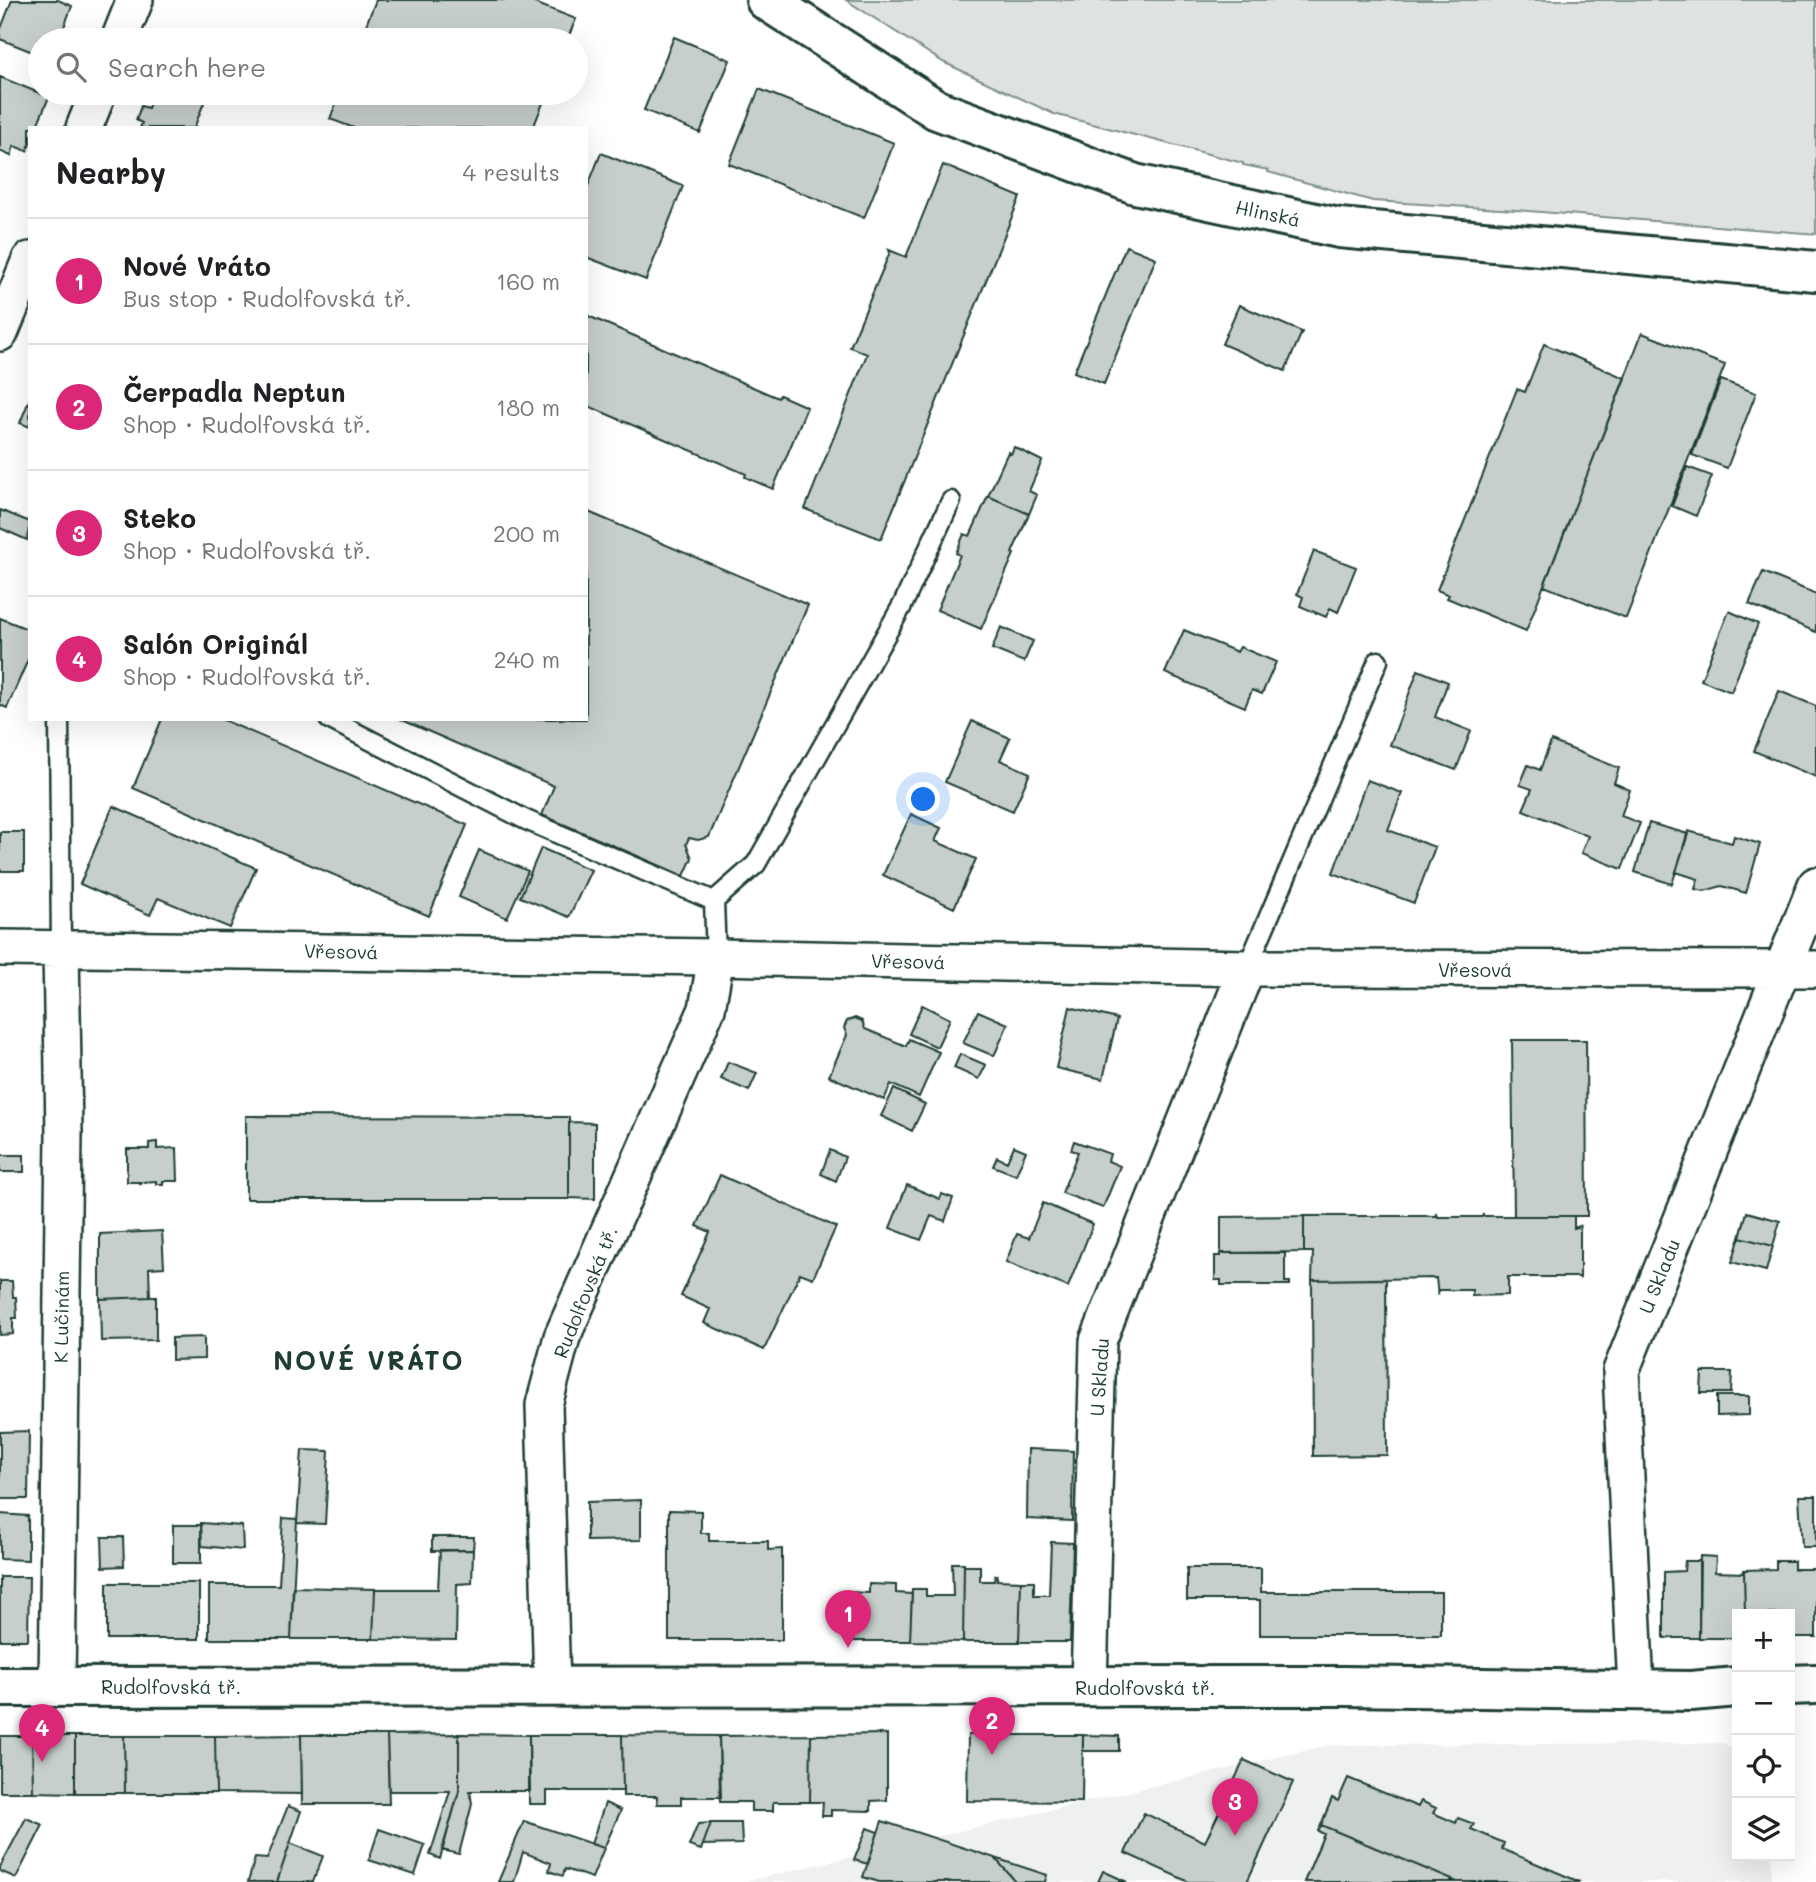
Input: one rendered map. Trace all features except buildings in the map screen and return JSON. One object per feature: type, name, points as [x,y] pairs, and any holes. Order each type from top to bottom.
[{"type":"main road","name":"Hlinská","points":[[766,0],[937,110],[1135,184],[1339,228],[1816,271]]},
{"type":"main road","points":[[1795,1685],[1816,1684]]},
{"type":"main road","name":"Rudolfovská tř.","points":[[0,1687],[1344,1686],[1636,1690],[1732,1687]]},
{"type":"street","points":[[124,28],[135,0]]},
{"type":"street","points":[[84,126],[93,105]]},
{"type":"street","points":[[0,333],[28,265]]},
{"type":"street","name":"U Skladu","points":[[1636,1690],[1621,1371],[1816,885]]},
{"type":"street","name":"K Lučinám","points":[[57,1686],[64,1134],[61,947]]},
{"type":"street","name":"Vřesová","points":[[0,948],[716,957],[1247,968],[1816,970]]},
{"type":"street","name":"Rudolfovská tř.","points":[[552,1687],[544,1405],[562,1337],[707,1009],[716,957]]},
{"type":"street","name":"U Skladu","points":[[1089,1687],[1098,1341],[1247,968]]},
{"type":"lane","points":[[714,901],[756,864],[902,606],[951,501]]},
{"type":"lane","points":[[1247,968],[1378,661]]},
{"type":"lane","points":[[59,721],[61,947]]},
{"type":"lane","points":[[334,721],[526,820],[714,901]]},
{"type":"lane","points":[[714,901],[716,957]]},
{"type":"shaded area","points":[[846,0],[1816,0],[1816,234],[1373,201],[1243,163],[1054,114],[943,62]]},
{"type":"shaded area","points":[[1724,1743],[1732,1750],[1732,1861],[1771,1861],[1772,1882],[743,1882],[1329,1745]]},
{"type":"place","name":"Nové Vráto","points":[[848,1648]]},
{"type":"place","name":"Čerpadla Neptun","points":[[992,1755]]},
{"type":"place","name":"Salón Originál","points":[[42,1762]]},
{"type":"place","name":"Steko","points":[[1235,1836]]},
{"type":"district","name":"NOVÉ VRÁTO","points":[[369,1360]]}]
